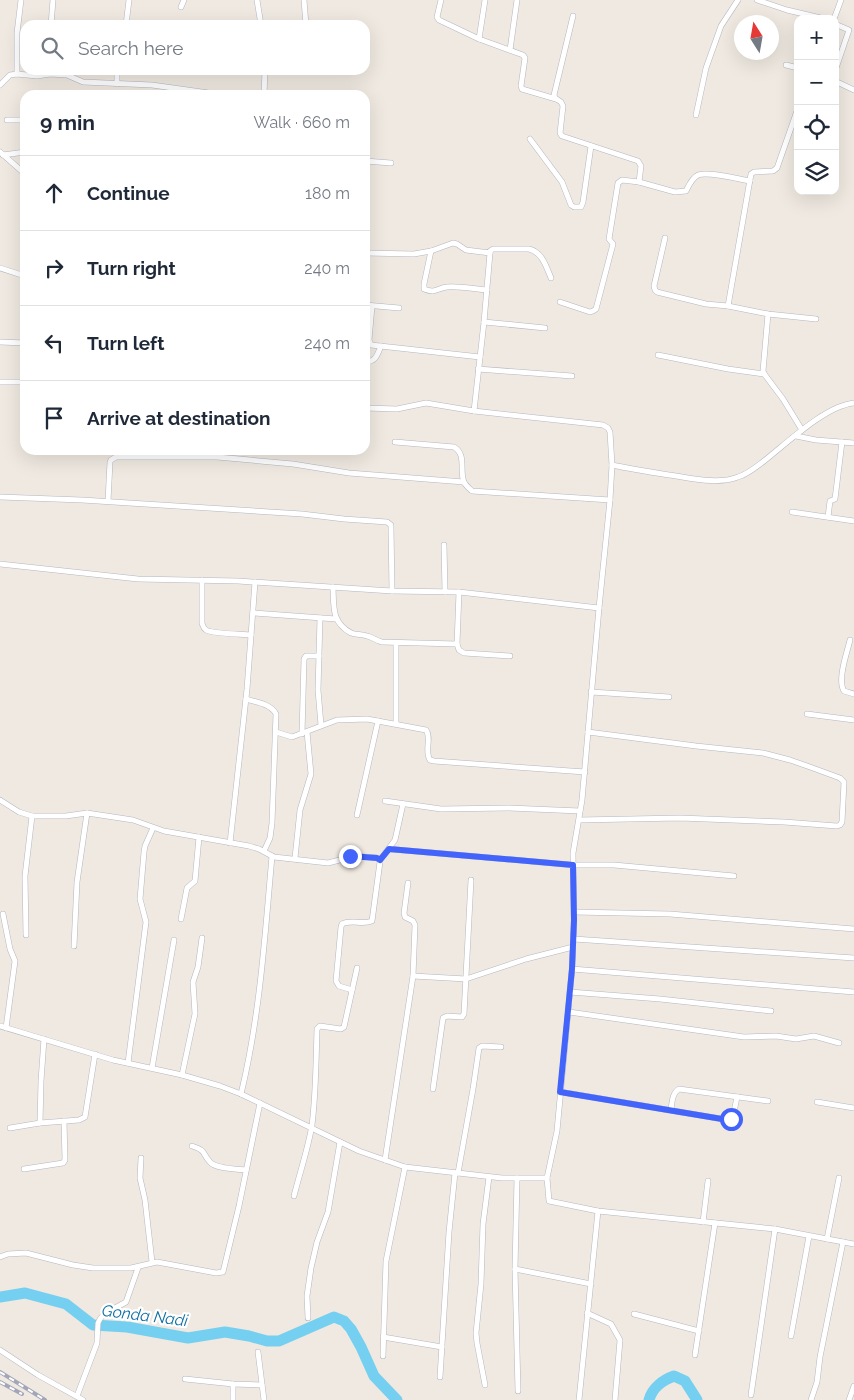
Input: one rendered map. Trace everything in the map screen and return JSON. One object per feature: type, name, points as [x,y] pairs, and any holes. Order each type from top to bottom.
[{"type":"street","points":[[17,74],[17,33],[21,0]]},
{"type":"street","points":[[52,20],[53,0]]},
{"type":"street","points":[[127,20],[129,0]]},
{"type":"street","points":[[181,8],[184,0]]},
{"type":"street","points":[[257,0],[260,20]]},
{"type":"street","points":[[304,0],[306,20]]},
{"type":"street","points":[[441,0],[438,20],[478,39],[523,55],[525,58],[522,89],[561,102],[563,106],[561,136],[638,161],[641,166],[639,182]]},
{"type":"street","points":[[478,39],[485,0]]},
{"type":"street","points":[[510,50],[517,0]]},
{"type":"street","points":[[696,115],[706,68],[721,26],[738,0]]},
{"type":"street","points":[[756,0],[808,15]]},
{"type":"street","points":[[835,15],[841,0]]},
{"type":"street","points":[[556,99],[554,95],[573,16]]},
{"type":"street","points":[[839,26],[849,30],[839,59]]},
{"type":"street","points":[[786,65],[794,67]]},
{"type":"street","points":[[0,85],[10,76],[20,74]]},
{"type":"street","points":[[27,75],[40,75]]},
{"type":"street","points":[[67,75],[83,82],[152,85],[188,90]]},
{"type":"street","points":[[117,75],[117,84]]},
{"type":"street","points":[[264,90],[265,75]]},
{"type":"street","points":[[839,83],[854,90]]},
{"type":"street","points":[[728,306],[752,172],[773,171],[777,168],[794,119]]},
{"type":"street","points":[[7,120],[20,120]]},
{"type":"street","points":[[530,138],[562,182],[571,205],[576,208],[581,207],[583,202],[591,146]]},
{"type":"street","points":[[1,154],[20,152]]},
{"type":"street","points":[[1,154],[20,170]]},
{"type":"street","points":[[370,161],[391,163]]},
{"type":"street","points":[[560,302],[590,312],[596,309],[613,244],[609,239],[618,183],[622,180],[639,182],[675,192],[686,191],[697,175],[709,174],[750,181]]},
{"type":"street","points":[[665,238],[654,286],[654,290],[657,292],[706,304],[728,306],[768,314],[816,319]]},
{"type":"street","points":[[370,253],[404,254],[431,251],[453,243],[466,250],[490,253],[493,250],[532,250],[539,254],[551,278]]},
{"type":"street","points":[[431,251],[424,289],[435,291],[447,287],[487,290]]},
{"type":"street","points":[[474,411],[490,253]]},
{"type":"street","points":[[0,268],[20,274]]},
{"type":"street","points":[[370,329],[372,306],[399,308]]},
{"type":"street","points":[[768,314],[764,374],[783,399],[802,430]]},
{"type":"street","points":[[484,322],[545,328]]},
{"type":"street","points":[[0,342],[20,343]]},
{"type":"street","points":[[370,342],[371,345],[480,356]]},
{"type":"street","points":[[370,361],[374,360],[381,346]]},
{"type":"street","points":[[658,355],[764,374]]},
{"type":"street","points":[[478,369],[572,376]]},
{"type":"street","points":[[0,382],[20,382]]},
{"type":"street","points":[[370,408],[397,409],[426,403],[474,411],[603,425],[610,432],[612,466],[610,500],[585,772],[573,853],[574,939],[572,969],[557,1131],[547,1178],[549,1201],[598,1211],[776,1229],[854,1244]]},
{"type":"street","points":[[612,466],[693,479],[726,481],[750,471],[823,416],[847,404],[854,403]]},
{"type":"street","points":[[796,436],[816,440],[854,443]]},
{"type":"street","points":[[395,442],[458,450],[461,456],[464,482],[472,491],[610,500]]},
{"type":"street","points":[[828,517],[830,501],[835,498],[842,442]]},
{"type":"street","points":[[108,501],[110,462],[116,457],[217,457],[293,464],[349,473],[464,482]]},
{"type":"street","points":[[0,497],[108,501],[302,514],[344,520],[387,522],[391,525],[392,592]]},
{"type":"street","points":[[792,512],[854,521]]},
{"type":"street","points":[[444,544],[445,592]]},
{"type":"street","points":[[0,564],[138,578],[255,582],[392,592],[459,592],[599,608]]},
{"type":"street","points":[[202,580],[203,627],[213,632],[251,635]]},
{"type":"street","points":[[230,842],[246,699],[255,582]]},
{"type":"street","points":[[334,587],[336,619],[352,633],[366,635],[378,641],[396,643],[457,644]]},
{"type":"street","points":[[459,592],[457,644],[460,652],[510,656]]},
{"type":"street","points":[[253,613],[336,619]]},
{"type":"street","points":[[320,618],[318,690],[321,725]]},
{"type":"street","points":[[850,640],[841,686],[844,691],[854,694]]},
{"type":"street","points":[[396,643],[396,724]]},
{"type":"street","points":[[295,858],[300,810],[311,774],[305,733],[304,659],[309,655],[318,656]]},
{"type":"street","points":[[591,692],[669,697]]},
{"type":"street","points":[[246,699],[270,706],[276,714],[272,823],[270,838],[264,851]]},
{"type":"street","points":[[807,714],[854,720]]},
{"type":"street","points":[[276,732],[292,736],[305,733],[337,720],[367,719],[427,732],[429,735],[427,755],[430,760],[434,761],[585,772]]},
{"type":"street","points":[[357,815],[378,721]]},
{"type":"street","points":[[579,820],[680,818],[837,826],[842,822],[844,782],[840,778],[810,767],[763,753],[588,732]]},
{"type":"street","points":[[0,800],[19,812],[32,816],[87,814],[134,820],[164,831],[249,846],[272,856],[328,863],[355,856],[377,858],[380,860]]},
{"type":"street","points":[[385,802],[441,809],[509,808],[580,811]]},
{"type":"street","points":[[352,990],[340,986],[336,981],[341,927],[346,922],[366,923],[372,921],[380,860],[395,840],[403,804]]},
{"type":"street","points":[[74,946],[77,882],[87,814]]},
{"type":"street","points":[[26,935],[25,876],[32,816]]},
{"type":"street","points":[[128,1063],[146,922],[140,899],[144,852],[153,828]]},
{"type":"street","points":[[182,919],[187,888],[195,880],[199,837]]},
{"type":"street","points":[[389,849],[573,865],[614,865],[734,876]]},
{"type":"street","points":[[240,1094],[250,1053],[255,1021],[272,856]]},
{"type":"street","points":[[433,1089],[444,1016],[460,1018],[463,1016],[471,880]]},
{"type":"street","points":[[386,1160],[413,976],[415,925],[413,921],[405,918],[404,913],[408,884]]},
{"type":"street","points":[[574,912],[670,914],[854,929]]},
{"type":"street","points":[[3,914],[10,949],[15,961],[3,1027],[128,1063],[182,1075],[240,1094],[359,1151],[405,1167],[489,1177],[547,1178]]},
{"type":"street","points":[[182,1075],[193,1023],[194,982],[202,938]]},
{"type":"street","points":[[574,939],[854,958]]},
{"type":"street","points":[[152,1068],[174,940]]},
{"type":"street","points":[[413,976],[466,979],[526,959],[573,947]]},
{"type":"street","points":[[294,1196],[311,1128],[316,1081],[317,1029],[320,1026],[343,1029],[357,968]]},
{"type":"street","points":[[572,969],[854,992]]},
{"type":"street","points":[[570,992],[660,999],[771,1011]]},
{"type":"street","points":[[568,1012],[744,1037],[776,1036],[796,1039],[814,1036],[839,1043]]},
{"type":"street","points":[[40,1123],[44,1039]]},
{"type":"street","points":[[440,1377],[449,1232],[456,1173],[473,1089],[478,1050],[482,1046],[501,1047]]},
{"type":"street","points":[[10,1128],[40,1123],[79,1120],[85,1117],[95,1054]]},
{"type":"street","points":[[671,1110],[675,1091],[679,1089],[768,1101]]},
{"type":"street","points":[[560,1092],[728,1120],[733,1117],[737,1097]]},
{"type":"street","points":[[817,1102],[854,1108]]},
{"type":"street","points":[[0,1257],[8,1254],[26,1253],[72,1265],[93,1268],[138,1268],[152,1262],[165,1262],[216,1273],[223,1272],[239,1206],[260,1103]]},
{"type":"street","points":[[24,1169],[63,1163],[65,1160],[64,1121]]},
{"type":"street","points":[[308,1318],[307,1296],[311,1268],[317,1242],[328,1212],[340,1142]]},
{"type":"street","points":[[192,1146],[203,1151],[212,1164],[246,1170]]},
{"type":"street","points":[[141,1158],[140,1178],[145,1200],[152,1262]]},
{"type":"street","points":[[383,1356],[386,1261],[405,1167]]},
{"type":"street","points":[[485,1385],[476,1334],[481,1284],[483,1224],[489,1177]]},
{"type":"street","points":[[518,1178],[515,1269],[518,1391]]},
{"type":"street","points":[[827,1239],[839,1178]]},
{"type":"street","points":[[703,1222],[708,1181]]},
{"type":"street","points":[[579,1400],[598,1211]]},
{"type":"street","points":[[695,1355],[715,1223]]},
{"type":"street","points":[[751,1395],[776,1229]]},
{"type":"street","points":[[791,1336],[809,1236]]},
{"type":"street","points":[[811,1400],[818,1378],[820,1357],[843,1242]]},
{"type":"street","points":[[77,1396],[97,1342],[98,1323],[104,1314],[126,1302],[138,1268]]},
{"type":"street","points":[[515,1269],[591,1284]]},
{"type":"street","points":[[587,1313],[611,1324],[621,1343],[615,1400]]},
{"type":"street","points":[[634,1314],[698,1331]]},
{"type":"street","points":[[383,1337],[442,1347]]},
{"type":"street","points":[[0,1350],[38,1375],[83,1400]]},
{"type":"street","points":[[258,1352],[264,1400]]},
{"type":"street","points":[[185,1379],[262,1385]]},
{"type":"street","points":[[233,1384],[233,1400]]},
{"type":"street","points":[[850,1400],[854,1386]]},
{"type":"waterway","name":"Gonda Nadi","points":[[0,1297],[25,1293],[66,1304],[93,1325],[127,1327],[188,1338],[225,1332],[267,1341],[279,1341],[334,1317],[344,1321],[351,1329],[374,1376],[397,1400]]},
{"type":"waterway","name":"Gonda Nadi","points":[[649,1400],[658,1385],[674,1376],[685,1381],[697,1400]]},
{"type":"railway","points":[[0,1372],[45,1400]]},
{"type":"railway","points":[[0,1382],[22,1394]]},
{"type":"route","points":[[350,856],[379,858],[380,860],[389,849],[573,865],[574,920],[572,969],[560,1092],[731,1119]]}]
